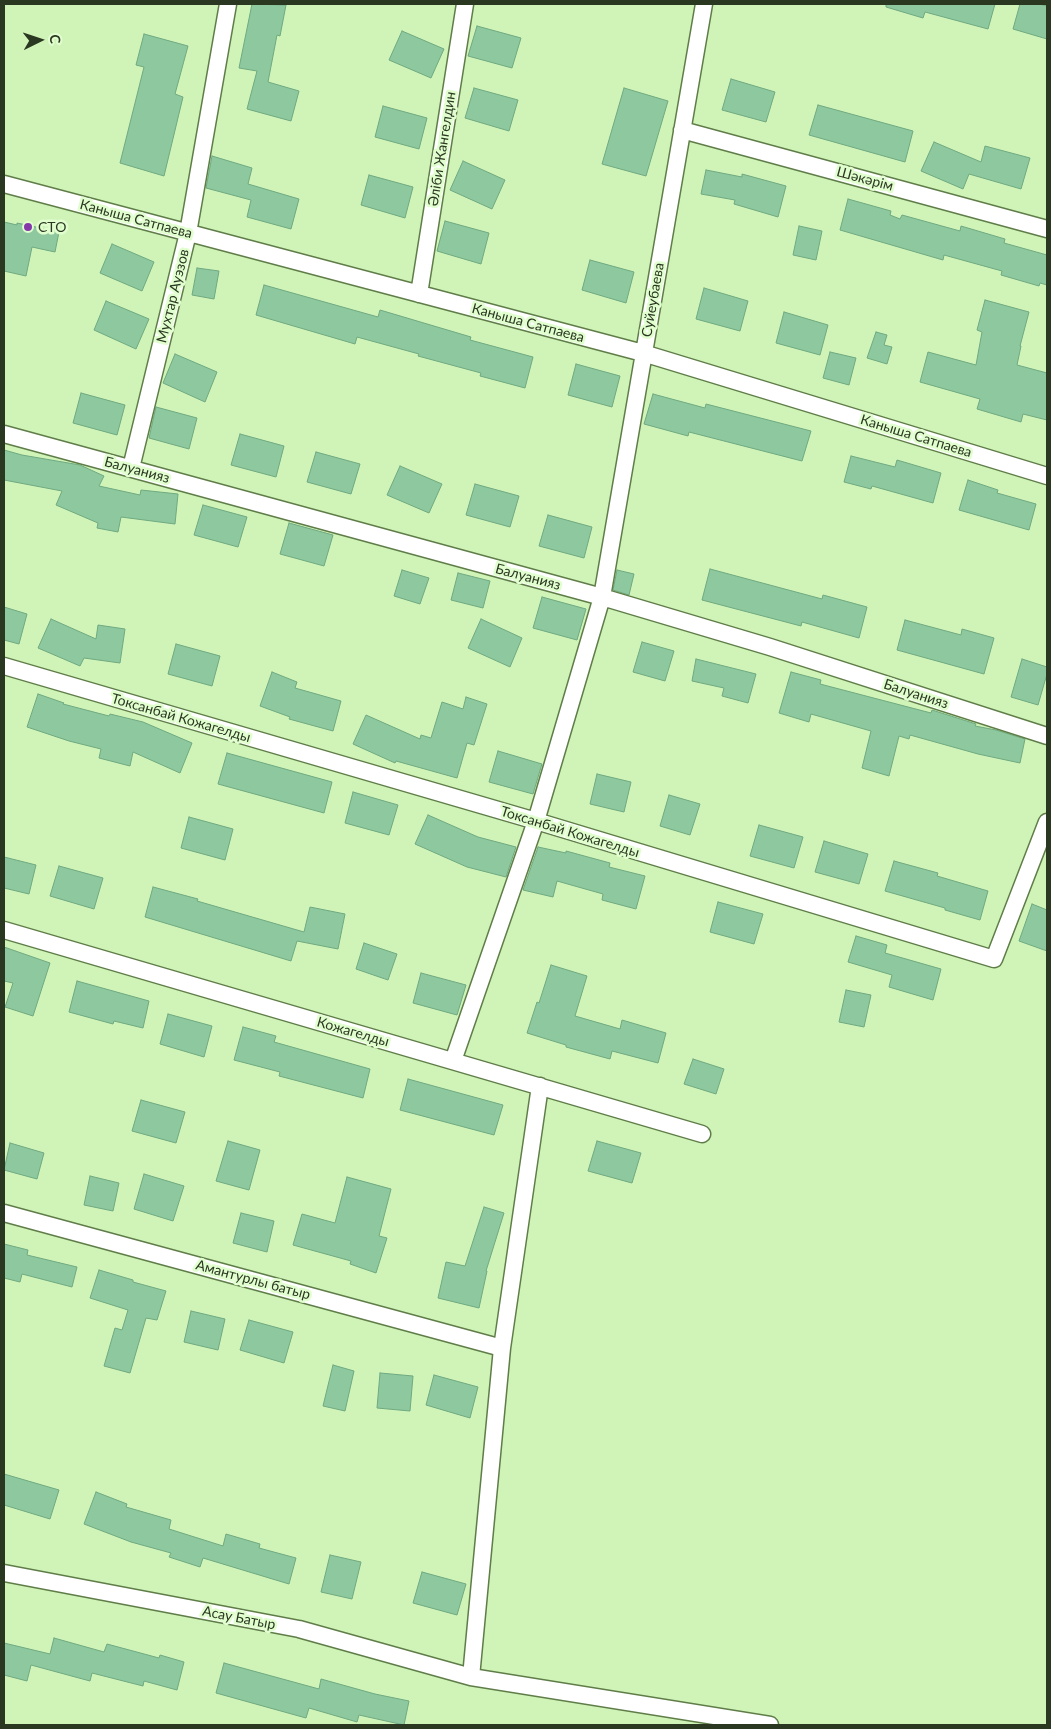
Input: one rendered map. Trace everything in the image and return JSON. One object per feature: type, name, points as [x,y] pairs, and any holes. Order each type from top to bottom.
[{"type":"street","name":"Мухтар Ауэзов","points":[[131,468],[188,233],[228,4]]},
{"type":"street","name":"Әліби Жангелдин","points":[[419,294],[465,4]]},
{"type":"street","name":"Суйеубаева","points":[[454,1061],[536,821],[602,596],[704,4]]},
{"type":"street","name":"Шәкәрім","points":[[682,130],[1047,229]]},
{"type":"street","name":"Каныша Сатпаева","points":[[4,184],[643,353],[1047,476]]},
{"type":"street","name":"Балуанияз","points":[[4,434],[602,596],[770,647],[1047,736]]},
{"type":"street","name":"Токсанбай Кожагелды","points":[[4,666],[536,821],[994,959],[1047,822]]},
{"type":"street","name":"Кожагелды","points":[[4,930],[702,1134]]},
{"type":"street","points":[[471,1677],[502,1348],[540,1086]]},
{"type":"street","name":"Амантурлы батыр","points":[[4,1213],[502,1348]]},
{"type":"street","name":"Асау Батыр","points":[[4,1573],[299,1629],[471,1677],[770,1725]]},
{"type":"building","points":[[252,4],[286,5],[280,36],[277,35],[268,82],[299,91],[291,121],[247,109],[257,71],[239,68]]},
{"type":"building","points":[[886,4],[995,4],[988,29],[925,12],[923,18],[886,7]]},
{"type":"building","points":[[1020,4],[1047,6],[1047,39],[1013,29]]},
{"type":"building","points":[[477,26],[521,38],[512,68],[468,56]]},
{"type":"building","points":[[402,31],[444,49],[431,78],[389,60]]},
{"type":"building","points":[[144,34],[188,46],[175,94],[183,97],[164,176],[120,163],[144,67],[136,65]]},
{"type":"building","points":[[731,79],[775,92],[766,122],[722,110]]},
{"type":"building","points":[[474,88],[518,100],[509,131],[465,118]]},
{"type":"building","points":[[624,88],[668,101],[646,176],[602,164]]},
{"type":"building","points":[[818,105],[913,131],[905,162],[809,135]]},
{"type":"building","points":[[383,106],[427,118],[419,149],[375,137]]},
{"type":"building","points":[[934,142],[981,162],[985,146],[1030,158],[1021,189],[969,174],[963,189],[921,171]]},
{"type":"building","points":[[212,156],[252,168],[248,184],[299,199],[291,229],[247,217],[251,200],[206,188]]},
{"type":"building","points":[[463,161],[505,180],[492,209],[450,190]]},
{"type":"building","points":[[706,170],[742,177],[742,174],[786,186],[778,217],[734,204],[735,200],[701,194]]},
{"type":"building","points":[[369,175],[413,187],[405,218],[361,205]]},
{"type":"building","points":[[848,199],[891,211],[890,215],[900,219],[902,215],[960,231],[961,226],[1005,239],[1004,243],[1047,255],[1047,285],[1040,283],[1039,286],[1001,275],[1002,271],[944,255],[943,260],[840,230]]},
{"type":"building","points":[[445,221],[489,233],[481,264],[437,251]]},
{"type":"building","points":[[4,222],[59,232],[55,252],[32,247],[26,276],[4,271]]},
{"type":"building","points":[[799,226],[822,231],[816,260],[793,255]]},
{"type":"building","points":[[112,244],[154,262],[142,291],[100,273]]},
{"type":"building","points":[[590,260],[634,272],[626,303],[582,290]]},
{"type":"building","points":[[197,268],[219,271],[214,299],[192,295]]},
{"type":"building","points":[[264,285],[378,317],[380,310],[471,337],[470,340],[533,357],[525,388],[480,376],[481,373],[418,356],[419,354],[357,337],[355,344],[256,315]]},
{"type":"building","points":[[704,288],[748,301],[740,331],[696,319]]},
{"type":"building","points":[[985,300],[1029,312],[1017,365],[1047,373],[1047,420],[1023,414],[1021,422],[977,409],[980,399],[920,382],[928,352],[976,365],[982,332],[977,330]]},
{"type":"building","points":[[106,301],[149,319],[136,349],[94,330]]},
{"type":"building","points":[[784,312],[828,325],[820,355],[776,343]]},
{"type":"building","points":[[876,332],[887,335],[884,345],[892,347],[887,364],[867,358]]},
{"type":"building","points":[[830,352],[856,358],[849,385],[823,378]]},
{"type":"building","points":[[175,354],[217,372],[205,402],[163,383]]},
{"type":"building","points":[[576,364],[620,376],[612,407],[568,395]]},
{"type":"building","points":[[81,393],[125,405],[117,435],[73,423]]},
{"type":"building","points":[[653,394],[705,408],[706,404],[811,431],[802,461],[689,432],[688,436],[644,424]]},
{"type":"building","points":[[156,407],[197,418],[189,449],[149,438]]},
{"type":"building","points":[[240,434],[284,446],[276,477],[231,465]]},
{"type":"building","points":[[4,450],[80,465],[104,476],[99,486],[140,495],[141,490],[178,494],[175,524],[121,517],[118,532],[97,528],[98,523],[56,505],[62,491],[4,480]]},
{"type":"building","points":[[316,452],[360,464],[351,494],[307,482]]},
{"type":"building","points":[[851,456],[895,467],[897,460],[941,473],[933,503],[872,486],[871,489],[844,482]]},
{"type":"building","points":[[400,466],[442,484],[429,513],[387,495]]},
{"type":"building","points":[[968,480],[998,490],[997,493],[1036,504],[1029,530],[959,510]]},
{"type":"building","points":[[475,484],[519,496],[510,527],[466,515]]},
{"type":"building","points":[[203,505],[247,517],[238,547],[194,535]]},
{"type":"building","points":[[548,515],[592,527],[584,558],[539,546]]},
{"type":"building","points":[[289,523],[333,535],[324,566],[280,554]]},
{"type":"building","points":[[710,569],[822,599],[823,595],[867,607],[859,638],[802,622],[801,626],[702,600]]},
{"type":"building","points":[[402,570],[429,578],[420,604],[394,596]]},
{"type":"building","points":[[617,570],[634,574],[629,595],[613,590]]},
{"type":"building","points":[[458,573],[490,581],[483,608],[451,600]]},
{"type":"building","points":[[542,597],[586,609],[577,640],[533,628]]},
{"type":"building","points":[[4,607],[27,614],[19,644],[4,640]]},
{"type":"building","points":[[51,619],[96,639],[98,625],[125,629],[120,663],[84,658],[80,666],[38,648]]},
{"type":"building","points":[[481,619],[522,638],[510,667],[468,648]]},
{"type":"building","points":[[905,620],[961,635],[962,629],[994,638],[984,674],[897,650]]},
{"type":"building","points":[[642,642],[674,651],[665,681],[633,672]]},
{"type":"building","points":[[176,644],[220,656],[212,686],[168,674]]},
{"type":"building","points":[[696,659],[756,674],[748,703],[722,696],[724,688],[692,681]]},
{"type":"building","points":[[1022,659],[1047,667],[1047,674],[1038,705],[1011,697]]},
{"type":"building","points":[[272,672],[297,682],[295,688],[341,701],[333,731],[289,719],[290,717],[260,706]]},
{"type":"building","points":[[791,672],[821,680],[820,684],[931,713],[932,710],[976,724],[975,726],[1025,739],[1020,763],[978,754],[910,735],[909,739],[899,736],[889,776],[862,768],[871,731],[811,714],[809,722],[779,713]]},
{"type":"building","points":[[38,694],[63,704],[109,716],[110,714],[143,722],[192,743],[180,773],[133,752],[130,766],[99,758],[101,749],[27,727]]},
{"type":"building","points":[[466,697],[487,704],[474,745],[467,743],[457,778],[396,761],[395,763],[353,744],[366,715],[420,739],[421,735],[431,738],[442,702],[463,709]]},
{"type":"building","points":[[498,751],[542,764],[533,794],[489,782]]},
{"type":"building","points":[[227,753],[332,782],[324,813],[218,784]]},
{"type":"building","points":[[597,774],[631,782],[624,812],[590,804]]},
{"type":"building","points":[[353,792],[398,805],[389,835],[345,823]]},
{"type":"building","points":[[669,795],[700,804],[690,835],[660,826]]},
{"type":"building","points":[[428,815],[478,837],[516,847],[506,877],[467,867],[415,844]]},
{"type":"building","points":[[189,817],[233,829],[225,860],[181,848]]},
{"type":"building","points":[[759,825],[803,837],[794,868],[750,856]]},
{"type":"building","points":[[824,841],[868,854],[859,884],[815,872]]},
{"type":"building","points":[[538,847],[566,853],[566,851],[610,863],[609,867],[645,876],[636,909],[602,900],[603,894],[557,881],[553,897],[523,890]]},
{"type":"building","points":[[4,857],[36,865],[29,894],[4,888]]},
{"type":"building","points":[[894,861],[938,873],[937,876],[988,891],[980,920],[885,891]]},
{"type":"building","points":[[59,866],[103,878],[94,909],[50,896]]},
{"type":"building","points":[[153,887],[304,932],[310,907],[345,914],[338,949],[297,941],[291,961],[145,917]]},
{"type":"building","points":[[718,902],[763,914],[754,944],[710,932]]},
{"type":"building","points":[[1032,904],[1047,910],[1047,951],[1019,941]]},
{"type":"building","points":[[856,936],[887,945],[885,953],[941,969],[933,1000],[889,987],[892,975],[848,962]]},
{"type":"building","points":[[364,943],[397,954],[388,980],[356,969]]},
{"type":"building","points":[[4,947],[50,963],[33,1016],[5,1007],[13,983],[4,981]]},
{"type":"building","points":[[551,965],[587,976],[575,1016],[620,1029],[622,1020],[666,1033],[658,1063],[612,1051],[610,1059],[566,1047],[566,1045],[527,1033]]},
{"type":"building","points":[[421,973],[466,985],[457,1015],[413,1003]]},
{"type":"building","points":[[77,981],[149,1001],[143,1028],[114,1021],[113,1024],[69,1012]]},
{"type":"building","points":[[846,990],[871,995],[864,1027],[839,1022]]},
{"type":"building","points":[[168,1014],[212,1026],[204,1057],[160,1044]]},
{"type":"building","points":[[243,1027],[276,1036],[274,1042],[370,1069],[363,1098],[279,1076],[280,1072],[234,1060]]},
{"type":"building","points":[[693,1059],[724,1069],[716,1094],[684,1084]]},
{"type":"building","points":[[408,1079],[503,1105],[494,1135],[400,1110]]},
{"type":"building","points":[[141,1100],[185,1112],[176,1143],[132,1131]]},
{"type":"building","points":[[228,1141],[260,1150],[249,1190],[216,1181]]},
{"type":"building","points":[[597,1141],[641,1153],[632,1183],[588,1171]]},
{"type":"building","points":[[10,1143],[44,1153],[37,1179],[4,1170]]},
{"type":"building","points":[[144,1174],[184,1186],[173,1221],[134,1209]]},
{"type":"building","points":[[90,1176],[119,1183],[113,1211],[84,1205]]},
{"type":"building","points":[[347,1177],[391,1189],[379,1236],[387,1238],[376,1273],[350,1264],[351,1261],[293,1245],[302,1214],[335,1223]]},
{"type":"building","points":[[484,1207],[504,1213],[486,1271],[479,1308],[438,1298],[446,1262],[465,1266]]},
{"type":"building","points":[[241,1213],[274,1221],[267,1252],[233,1243]]},
{"type":"building","points":[[4,1244],[28,1250],[27,1255],[77,1267],[72,1287],[22,1274],[20,1282],[4,1278]]},
{"type":"building","points":[[99,1270],[166,1291],[157,1320],[146,1318],[130,1373],[104,1366],[115,1328],[122,1330],[128,1310],[90,1298]]},
{"type":"building","points":[[191,1311],[225,1319],[218,1350],[184,1342]]},
{"type":"building","points":[[249,1320],[293,1332],[284,1363],[240,1350]]},
{"type":"building","points":[[333,1365],[354,1371],[345,1411],[323,1406]]},
{"type":"building","points":[[380,1373],[413,1376],[410,1411],[377,1408]]},
{"type":"building","points":[[434,1375],[478,1387],[470,1418],[426,1405]]},
{"type":"building","points":[[4,1474],[59,1490],[50,1519],[4,1505]]},
{"type":"building","points":[[96,1492],[127,1504],[126,1507],[171,1520],[169,1529],[223,1546],[226,1534],[260,1544],[259,1548],[296,1558],[289,1584],[203,1558],[200,1567],[169,1557],[171,1553],[131,1542],[84,1524]]},
{"type":"building","points":[[330,1555],[361,1562],[352,1599],[321,1592]]},
{"type":"building","points":[[422,1572],[466,1584],[457,1615],[413,1603]]},
{"type":"building","points":[[54,1638],[104,1652],[107,1644],[159,1658],[160,1655],[184,1662],[177,1690],[144,1681],[143,1686],[92,1673],[90,1681],[31,1665],[27,1681],[4,1675],[4,1643],[50,1654]]},
{"type":"building","points":[[224,1663],[319,1689],[321,1679],[409,1701],[404,1725],[359,1715],[357,1722],[309,1708],[306,1718],[216,1693]]},
{"type":"place","name":"CTO","points":[[28,227]]}]
